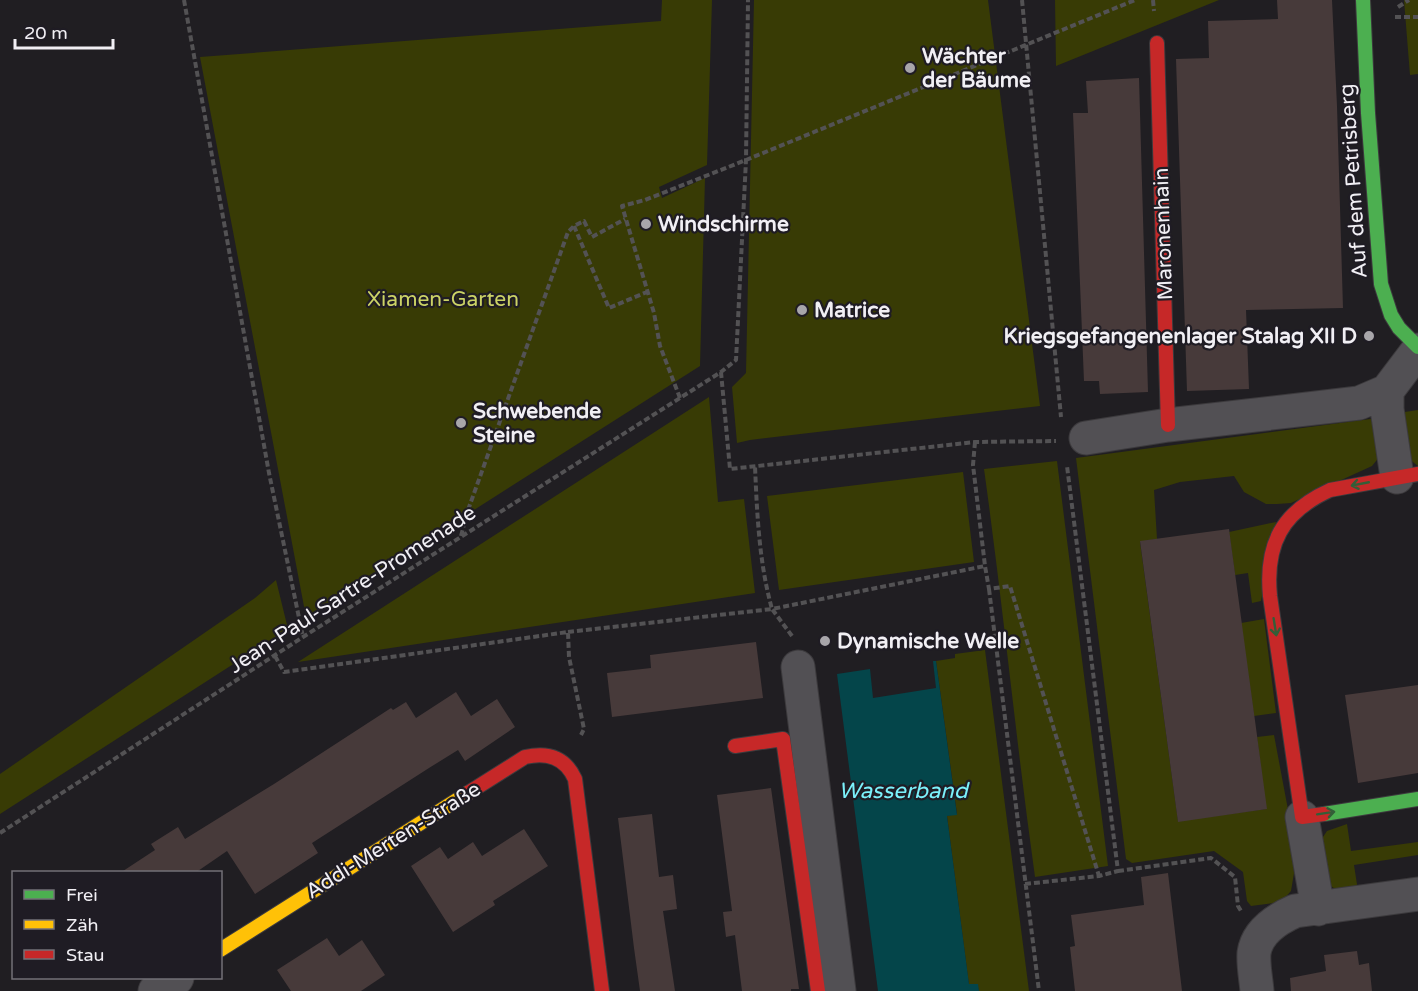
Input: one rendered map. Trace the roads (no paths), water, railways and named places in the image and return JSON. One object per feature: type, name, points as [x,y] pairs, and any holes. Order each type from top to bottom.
[{"type":"street","name":"Auf dem Petrisberg","points":[[1363,0],[1368,113],[1381,284],[1391,315],[1399,328],[1418,349]]},
{"type":"street","name":"Maronenhain","points":[[1157,43],[1168,425]]},
{"type":"street","points":[[1072,447],[1168,425],[1359,403],[1387,391],[1418,349]]},
{"type":"street","points":[[1318,909],[1302,817],[1272,608],[1269,564],[1272,550],[1282,528],[1294,513],[1318,494],[1407,476],[1387,409],[1387,391]]},
{"type":"street","points":[[798,667],[839,991]]},
{"type":"street","points":[[735,746],[783,739],[818,991]]},
{"type":"street","name":"Addi-Merten-Straße","points":[[222,949],[525,757],[537,754],[555,756],[569,767],[574,779],[602,991]]},
{"type":"street","points":[[1302,817],[1418,799]]},
{"type":"street","points":[[1257,991],[1254,952],[1260,938],[1270,925],[1295,911],[1418,894]]},
{"type":"street","points":[[155,991],[175,979]]},
{"type":"water","name":"Wasserband","points":[[933,661],[936,661],[957,815],[947,816],[969,984],[978,984],[979,991],[878,991],[837,674],[870,669],[873,698],[936,688]]},
{"type":"place","name":"Wächter der Bäume","points":[[910,68]]},
{"type":"place","name":"Windschirme","points":[[646,224]]},
{"type":"place","name":"Matrice","points":[[802,310]]},
{"type":"place","name":"Kriegsgefangenenlager Stalag XII D","points":[[1369,336]]},
{"type":"place","name":"Schwebende Steine","points":[[461,423]]},
{"type":"place","name":"Dynamische Welle","points":[[825,641]]},
{"type":"park label","name":"Xiamen-Garten","points":[[443,299]]}]
